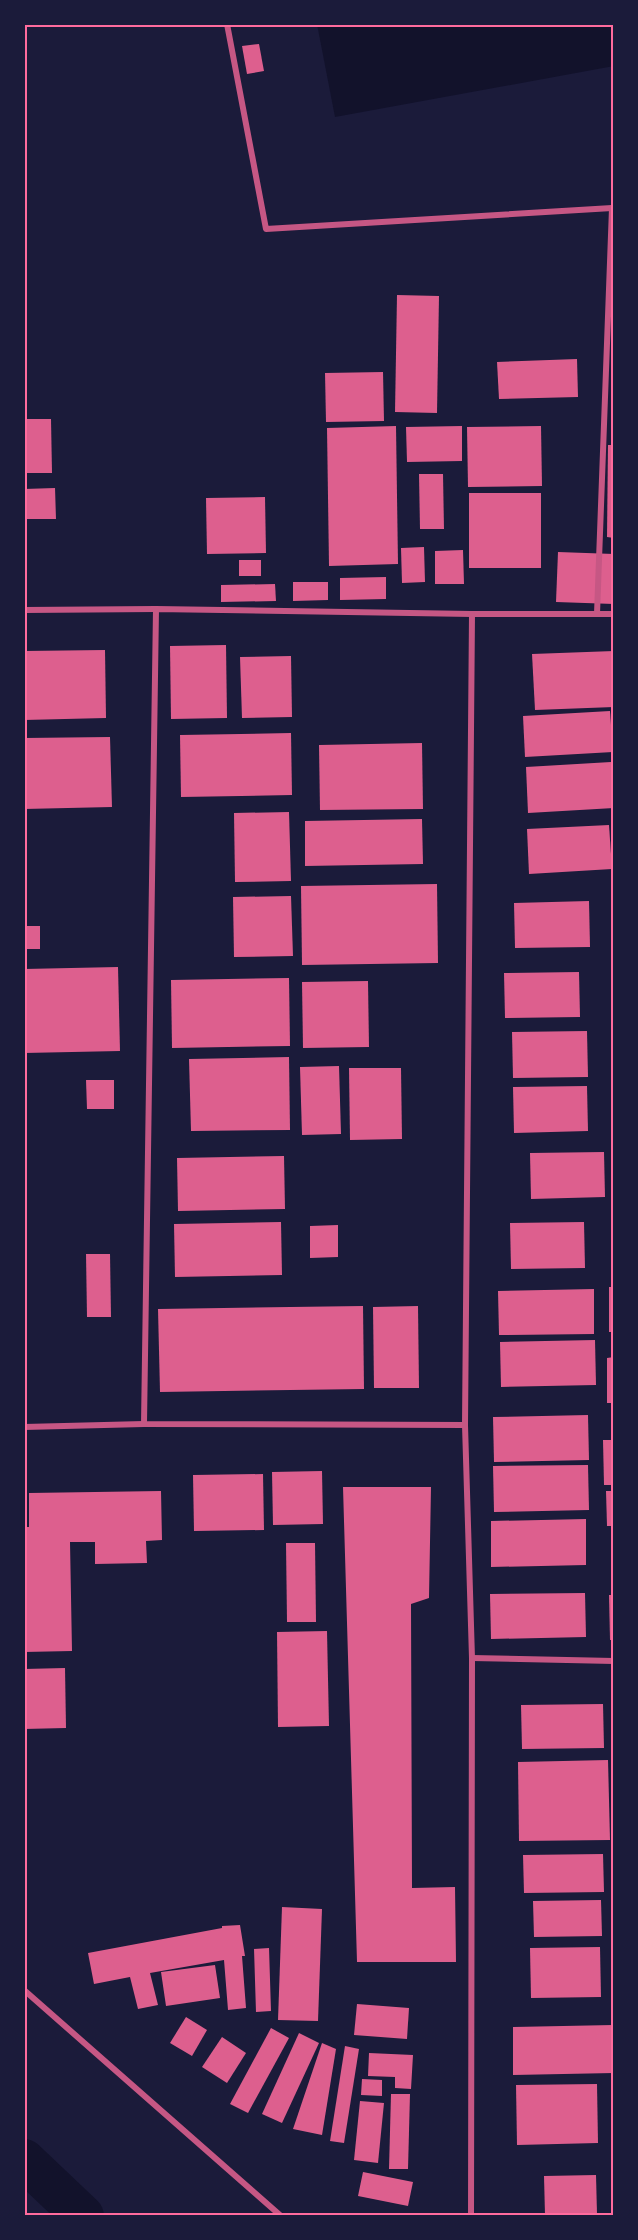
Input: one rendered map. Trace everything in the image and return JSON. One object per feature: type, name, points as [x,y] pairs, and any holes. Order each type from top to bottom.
[{"type":"street","points":[[227,24],[266,229],[613,208],[597,614]]},
{"type":"street","points":[[24,610],[156,609],[614,614]]},
{"type":"street","points":[[144,1424],[156,609]]},
{"type":"street","points":[[471,2216],[472,1658],[465,1425],[472,614]]},
{"type":"street","points":[[24,1427],[144,1424],[465,1425]]},
{"type":"street","points":[[472,1658],[614,1661]]},
{"type":"street","points":[[24,1990],[281,2216]]},
{"type":"shaded area","points":[[317,24],[614,24],[614,66],[335,117]]},
{"type":"building","points":[[259,44],[264,71],[247,74],[242,46]]},
{"type":"building","points":[[397,295],[439,296],[437,413],[395,412]]},
{"type":"building","points":[[577,359],[578,397],[499,399],[497,362]]},
{"type":"building","points":[[383,372],[384,421],[326,422],[325,373]]},
{"type":"building","points":[[24,419],[51,419],[52,473],[24,473]]},
{"type":"building","points":[[396,426],[398,564],[329,566],[327,428]]},
{"type":"building","points":[[462,426],[462,461],[407,462],[406,427]]},
{"type":"building","points":[[541,426],[542,486],[468,487],[467,427]]},
{"type":"building","points":[[608,445],[614,445],[614,538],[607,537]]},
{"type":"building","points":[[419,474],[443,474],[444,529],[420,529]]},
{"type":"building","points":[[55,488],[56,519],[24,519],[24,489]]},
{"type":"building","points":[[469,493],[541,493],[541,568],[469,568]]},
{"type":"building","points":[[265,497],[266,553],[207,554],[206,498]]},
{"type":"building","points":[[424,547],[425,582],[402,583],[401,548]]},
{"type":"building","points":[[463,550],[464,584],[435,584],[435,551]]},
{"type":"building","points":[[558,552],[614,554],[614,604],[556,602]]},
{"type":"building","points":[[239,560],[261,560],[261,576],[239,576]]},
{"type":"building","points":[[386,577],[386,599],[340,600],[340,578]]},
{"type":"building","points":[[293,582],[328,582],[328,600],[293,601]]},
{"type":"building","points":[[275,584],[276,601],[221,602],[221,585]]},
{"type":"building","points":[[226,645],[227,718],[171,719],[170,646]]},
{"type":"building","points":[[105,650],[106,718],[24,720],[24,651]]},
{"type":"building","points":[[614,651],[614,707],[535,710],[532,654]]},
{"type":"building","points":[[291,656],[292,717],[242,718],[240,657]]},
{"type":"building","points":[[610,711],[613,752],[525,757],[523,716]]},
{"type":"building","points":[[291,733],[292,795],[181,797],[180,735]]},
{"type":"building","points":[[110,737],[112,807],[24,809],[24,738]]},
{"type":"building","points":[[422,743],[423,809],[320,810],[319,745]]},
{"type":"building","points":[[611,762],[614,808],[528,813],[526,767]]},
{"type":"building","points":[[289,812],[291,881],[235,882],[234,813]]},
{"type":"building","points":[[422,819],[423,864],[305,866],[305,821]]},
{"type":"building","points":[[609,825],[612,869],[529,874],[527,829]]},
{"type":"building","points":[[437,884],[438,963],[302,965],[301,886]]},
{"type":"building","points":[[291,896],[293,956],[234,957],[233,897]]},
{"type":"building","points":[[589,901],[590,947],[515,948],[514,903]]},
{"type":"building","points":[[24,926],[40,926],[40,949],[24,949]]},
{"type":"building","points":[[118,967],[120,1051],[24,1053],[24,969]]},
{"type":"building","points":[[579,972],[580,1017],[505,1018],[504,973]]},
{"type":"building","points":[[289,978],[290,1046],[172,1048],[171,980]]},
{"type":"building","points":[[368,981],[369,1047],[303,1048],[302,982]]},
{"type":"building","points":[[587,1031],[588,1077],[513,1078],[512,1032]]},
{"type":"building","points":[[289,1057],[290,1130],[191,1131],[189,1059]]},
{"type":"building","points":[[339,1066],[341,1134],[302,1135],[300,1067]]},
{"type":"building","points":[[349,1068],[401,1068],[402,1139],[350,1140]]},
{"type":"building","points":[[86,1080],[114,1080],[114,1109],[87,1109]]},
{"type":"building","points":[[587,1086],[588,1131],[514,1133],[513,1087]]},
{"type":"building","points":[[604,1152],[605,1197],[531,1199],[530,1153]]},
{"type":"building","points":[[284,1156],[285,1209],[178,1211],[177,1158]]},
{"type":"building","points":[[611,1198],[614,1198],[614,1225],[612,1225]]},
{"type":"building","points":[[281,1222],[282,1275],[175,1277],[174,1224]]},
{"type":"building","points":[[584,1222],[585,1268],[511,1269],[510,1223]]},
{"type":"building","points":[[338,1225],[338,1257],[310,1258],[310,1226]]},
{"type":"building","points":[[86,1254],[110,1254],[111,1317],[87,1317]]},
{"type":"building","points":[[609,1287],[614,1287],[614,1332],[609,1332]]},
{"type":"building","points":[[594,1289],[594,1334],[499,1335],[498,1291]]},
{"type":"building","points":[[363,1306],[364,1389],[160,1392],[158,1309]]},
{"type":"building","points":[[418,1306],[419,1388],[374,1388],[373,1307]]},
{"type":"building","points":[[595,1340],[596,1385],[501,1387],[500,1342]]},
{"type":"building","points":[[614,1357],[614,1403],[607,1403],[607,1358]]},
{"type":"building","points":[[588,1415],[589,1460],[494,1462],[493,1417]]},
{"type":"building","points":[[603,1440],[614,1440],[614,1485],[604,1485]]},
{"type":"building","points":[[588,1465],[589,1510],[494,1512],[493,1466]]},
{"type":"building","points":[[322,1471],[323,1524],[273,1525],[272,1472]]},
{"type":"building","points":[[263,1474],[264,1530],[194,1531],[193,1475]]},
{"type":"building","points":[[343,1487],[431,1487],[429,1598],[411,1604],[412,1888],[455,1887],[456,1962],[357,1962]]},
{"type":"building","points":[[161,1491],[162,1540],[146,1541],[147,1563],[95,1564],[95,1542],[70,1542],[72,1651],[24,1652],[24,1527],[29,1527],[29,1493]]},
{"type":"building","points":[[606,1491],[614,1491],[614,1526],[607,1526]]},
{"type":"building","points":[[586,1519],[586,1565],[491,1567],[491,1521]]},
{"type":"building","points":[[611,1532],[614,1532],[614,1571],[612,1571]]},
{"type":"building","points":[[286,1543],[315,1543],[316,1622],[287,1622]]},
{"type":"building","points":[[585,1593],[586,1637],[491,1639],[490,1594]]},
{"type":"building","points":[[609,1595],[614,1595],[614,1640],[610,1640]]},
{"type":"building","points":[[327,1631],[329,1726],[278,1727],[277,1632]]},
{"type":"building","points":[[65,1668],[66,1728],[24,1729],[24,1669]]},
{"type":"building","points":[[603,1704],[604,1748],[522,1749],[521,1705]]},
{"type":"building","points":[[608,1760],[610,1840],[519,1841],[518,1762]]},
{"type":"building","points":[[603,1854],[604,1892],[524,1893],[523,1855]]},
{"type":"building","points":[[601,1900],[602,1936],[534,1937],[533,1901]]},
{"type":"building","points":[[282,1907],[322,1909],[318,2021],[278,2020]]},
{"type":"building","points":[[240,1925],[245,1956],[242,1956],[246,2008],[228,2010],[224,1960],[150,1973],[158,2005],[138,2009],[130,1977],[94,1984],[88,1953],[222,1928],[222,1926]]},
{"type":"building","points":[[600,1947],[601,1997],[531,1998],[530,1948]]},
{"type":"building","points":[[269,1948],[271,2011],[256,2012],[254,1949]]},
{"type":"building","points":[[215,1965],[220,1998],[166,2006],[161,1972]]},
{"type":"building","points":[[357,2004],[409,2008],[407,2039],[354,2035]]},
{"type":"building","points":[[186,2017],[207,2030],[192,2056],[170,2043]]},
{"type":"building","points":[[613,2025],[614,2073],[513,2075],[513,2027]]},
{"type":"building","points":[[271,2028],[289,2038],[248,2113],[230,2104]]},
{"type":"building","points":[[299,2033],[319,2043],[282,2123],[262,2114]]},
{"type":"building","points":[[222,2037],[246,2053],[227,2083],[202,2067]]},
{"type":"building","points":[[322,2043],[336,2049],[322,2135],[293,2129]]},
{"type":"building","points":[[345,2046],[359,2049],[344,2143],[330,2141]]},
{"type":"building","points":[[369,2053],[413,2055],[411,2089],[395,2088],[395,2077],[368,2076]]},
{"type":"building","points":[[362,2079],[382,2080],[382,2096],[361,2095]]},
{"type":"building","points":[[597,2084],[598,2143],[517,2145],[516,2085]]},
{"type":"building","points":[[391,2094],[410,2094],[408,2169],[389,2169]]},
{"type":"building","points":[[360,2101],[384,2103],[378,2163],[354,2160]]},
{"type":"building","points":[[363,2172],[413,2182],[408,2206],[358,2196]]},
{"type":"building","points":[[596,2175],[597,2214],[545,2215],[544,2176]]},
{"type":"waterway","points":[[24,2160],[83,2216]]}]
